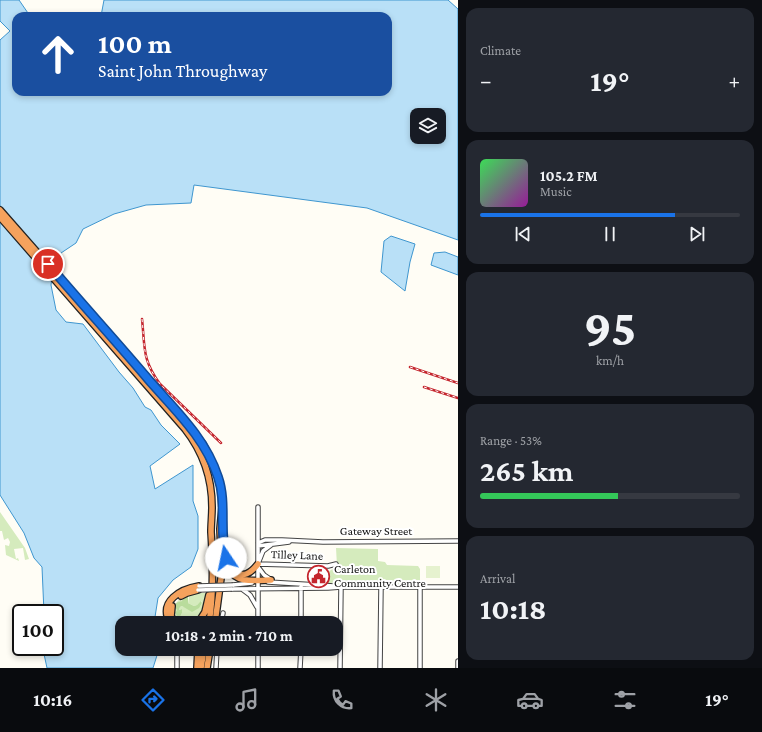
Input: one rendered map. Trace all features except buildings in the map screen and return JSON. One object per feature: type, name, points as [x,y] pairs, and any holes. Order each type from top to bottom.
[{"type":"highway","points":[[0,210],[181,416],[212,463],[219,482],[222,498],[223,542],[228,565],[232,573],[237,578],[244,580],[270,580]]},
{"type":"highway","points":[[0,217],[200,445],[207,468],[211,490],[213,580],[210,616]]},
{"type":"highway","points":[[212,463],[218,495],[218,603]]},
{"type":"highway","points":[[216,616],[222,571],[220,529],[222,508]]},
{"type":"highway","points":[[228,565],[237,574],[244,575],[251,572],[258,565]]},
{"type":"highway","points":[[202,616],[205,612],[213,580]]},
{"type":"highway","points":[[168,616],[167,611],[170,601],[174,596],[188,588],[199,588]]},
{"type":"highway","points":[[171,616],[175,600],[199,588]]},
{"type":"highway","points":[[197,668],[198,656]]},
{"type":"highway","points":[[201,668],[203,656]]},
{"type":"highway","points":[[207,668],[209,656]]},
{"type":"street","points":[[258,506],[258,616]]},
{"type":"street","name":"Gateway Street","points":[[258,545],[268,540],[458,541]]},
{"type":"street","name":"Gateway Street","points":[[258,545],[294,541]]},
{"type":"street","points":[[258,565],[263,552],[275,544]]},
{"type":"street","name":"Tilley Lane","points":[[258,565],[328,566],[336,564]]},
{"type":"street","points":[[258,565],[264,575],[270,580],[339,587]]},
{"type":"street","points":[[233,587],[258,581],[295,583]]},
{"type":"street","points":[[301,584],[301,616]]},
{"type":"street","points":[[339,587],[340,668]]},
{"type":"street","points":[[380,668],[381,587]]},
{"type":"street","points":[[420,587],[420,668]]},
{"type":"street","points":[[199,588],[458,587]]},
{"type":"street","points":[[239,588],[250,595],[258,609]]},
{"type":"street","points":[[177,656],[177,668]]},
{"type":"street","points":[[216,668],[217,656]]},
{"type":"street","points":[[258,656],[258,668]]},
{"type":"street","points":[[300,668],[301,656]]},
{"type":"street","points":[[458,661],[458,668]]},
{"type":"green space","points":[[0,512],[25,548],[29,559],[25,560],[23,548],[14,549],[16,559],[18,558],[19,561],[6,555],[5,545],[9,546],[10,542],[8,538],[4,540],[2,531],[0,531]]},
{"type":"green space","points":[[336,548],[378,549],[378,561],[385,562],[387,565],[418,566],[420,569],[420,587],[337,587],[328,585],[328,572],[337,566]]},
{"type":"green space","points":[[426,566],[440,566],[440,578],[426,578]]},
{"type":"green space","points":[[198,592],[207,593],[203,612],[200,616],[180,616],[182,609],[179,610],[180,607],[182,606],[193,610],[202,603],[202,601],[194,606],[188,603],[189,597],[183,598],[181,602],[176,604],[177,610],[175,614],[178,616],[174,616],[173,611],[176,603],[179,600],[186,596]]},
{"type":"green space","points":[[187,595],[188,603],[194,606],[201,601],[202,603],[199,608],[192,612],[182,606],[180,607],[179,610],[182,609],[182,613],[180,616],[177,616],[175,613],[177,610],[175,607],[176,603],[182,601],[183,597]]},
{"type":"water","points":[[0,0],[19,0],[27,12],[12,12],[12,96],[392,96],[392,12],[102,12],[104,0],[448,0],[458,9],[458,240],[367,208],[194,185],[191,203],[146,205],[114,214],[83,229],[76,243],[61,253],[54,262],[51,285],[56,310],[66,322],[83,324],[133,388],[145,407],[151,410],[161,425],[180,444],[150,466],[155,489],[193,465],[193,501],[198,516],[198,549],[191,567],[173,580],[158,598],[155,616],[115,616],[115,656],[157,656],[153,668],[47,668],[44,656],[64,656],[64,604],[44,604],[42,567],[34,558],[24,533],[0,495],[0,40],[10,31],[0,21]]},
{"type":"water","points":[[391,236],[415,244],[405,291],[381,272],[384,241]]},
{"type":"water","points":[[445,252],[458,257],[458,275],[431,265],[434,253]]},
{"type":"railway","points":[[142,319],[145,353],[154,375],[160,384],[221,443]]},
{"type":"railway","points":[[410,367],[458,383]]},
{"type":"railway","points":[[424,387],[458,398]]},
{"type":"place","name":"Carleton Community Centre","points":[[318,576]]},
{"type":"route","points":[[48,264],[181,416],[203,444],[218,477],[222,498],[222,533],[226,558]]}]
